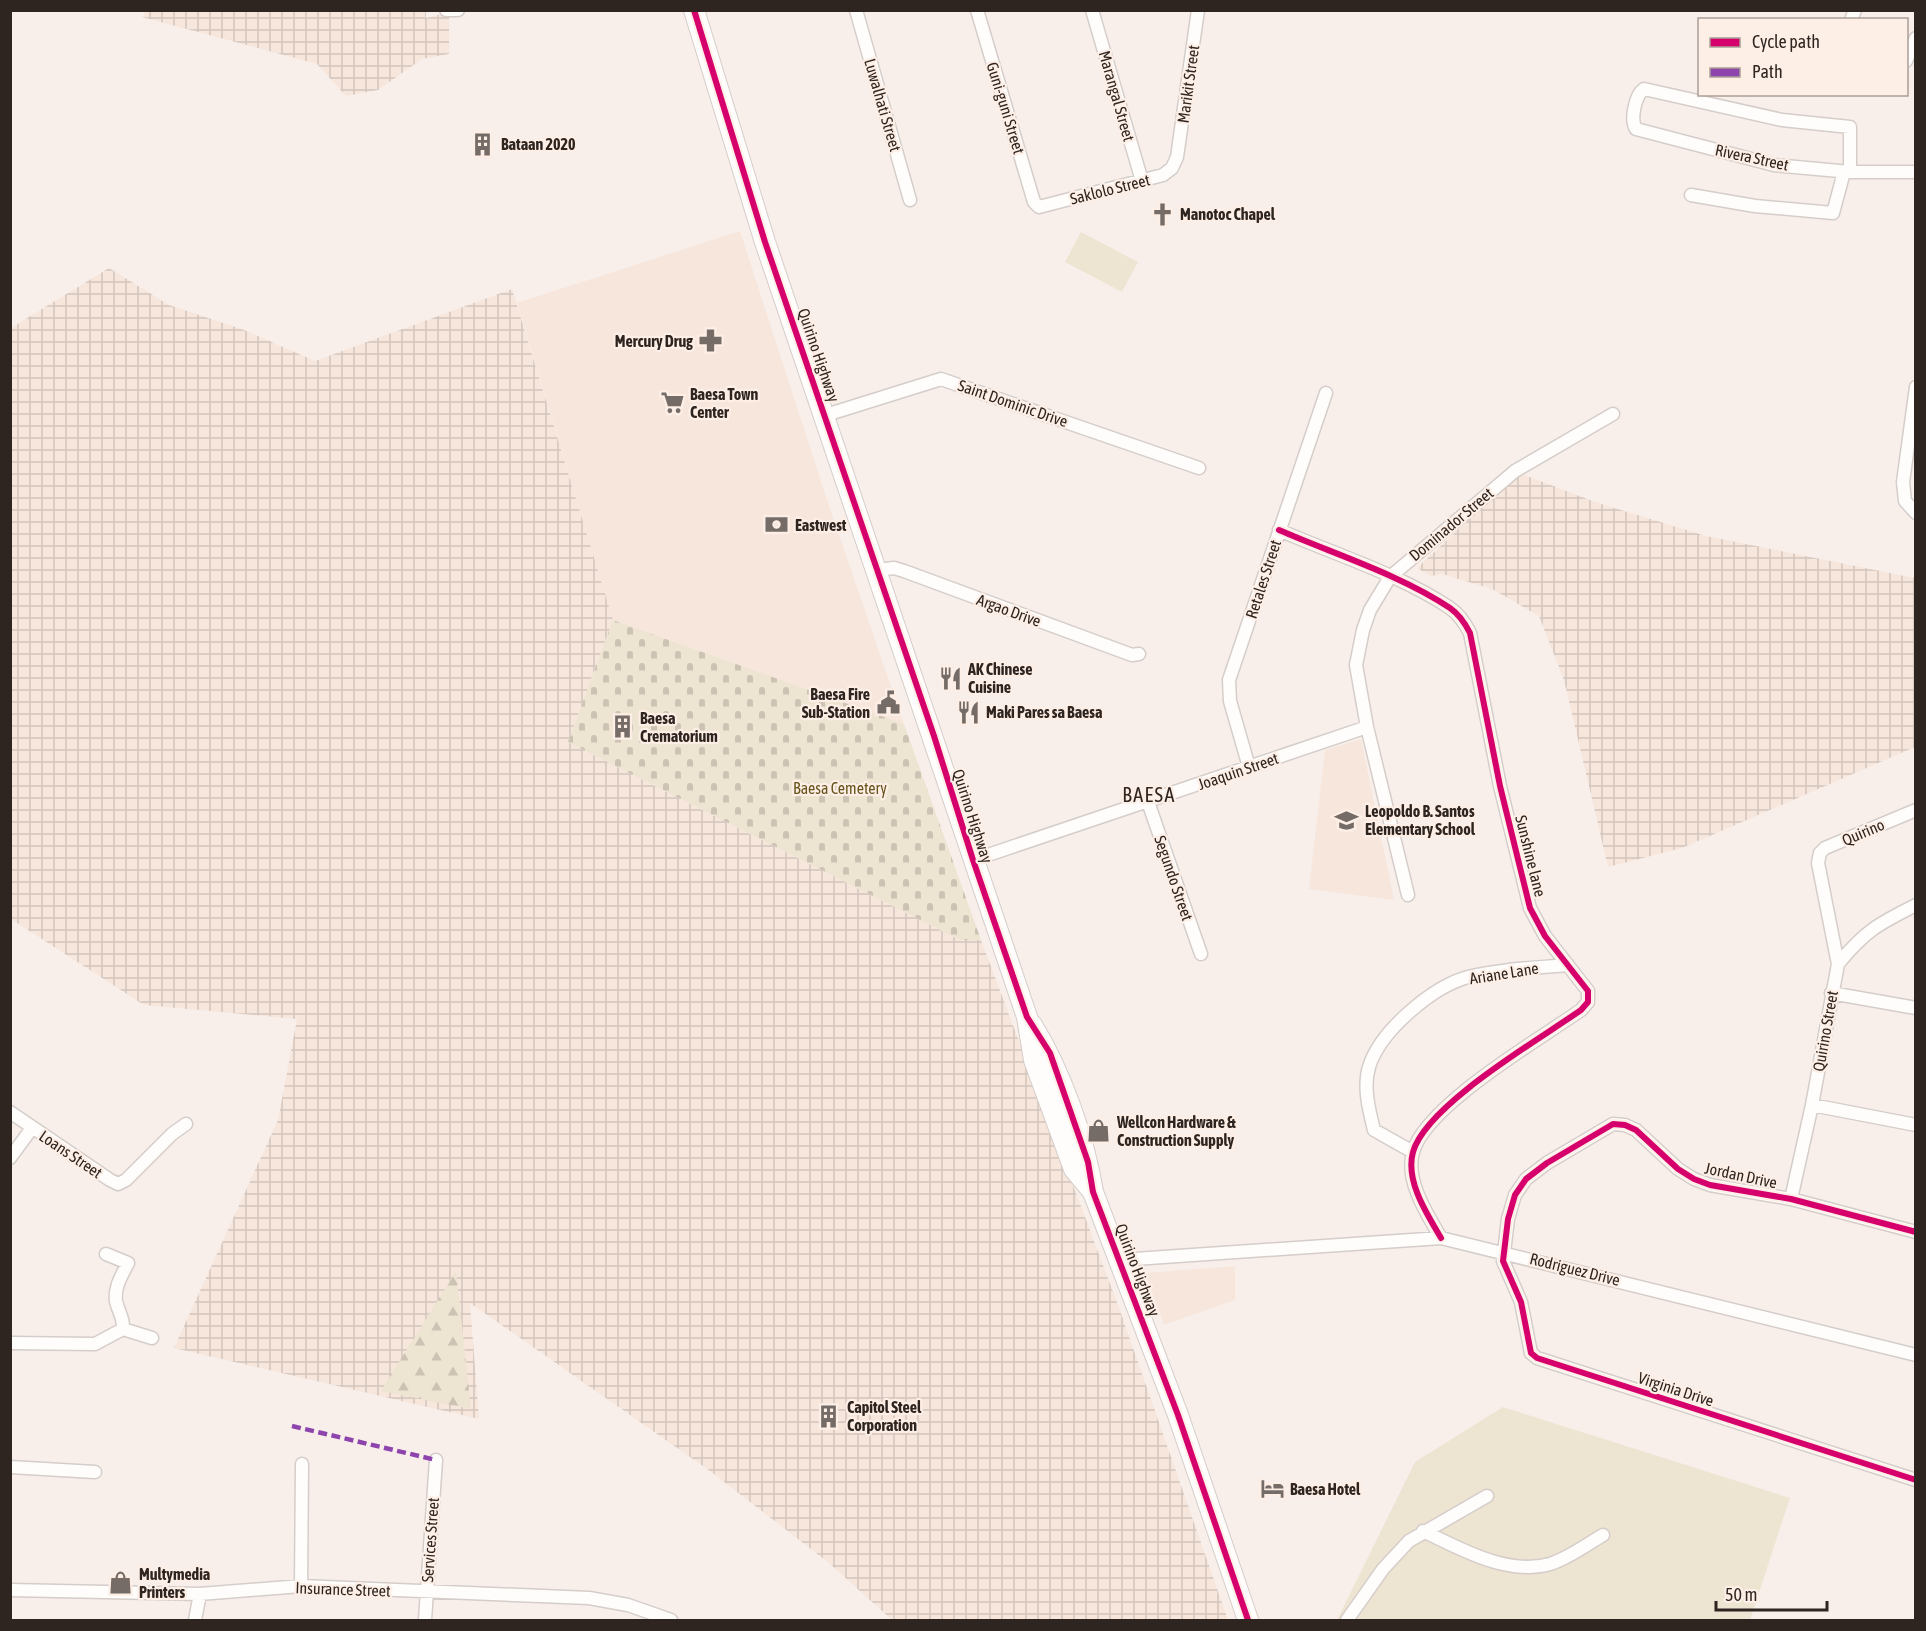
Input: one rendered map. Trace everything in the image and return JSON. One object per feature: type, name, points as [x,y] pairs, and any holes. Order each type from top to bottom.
[{"type":"main road","name":"Quirino Highway","points":[[694,10],[765,242],[826,415],[1027,1017],[1034,1060],[1074,1169],[1093,1192],[1120,1260],[1178,1415],[1248,1620]]},
{"type":"street","name":"Luwalhati Street","points":[[856,10],[910,200]]},
{"type":"street","name":"Guni-guni Street","points":[[977,10],[1035,205]]},
{"type":"street","name":"Marangal Street","points":[[1092,10],[1142,182]]},
{"type":"street","name":"Marikit Street","points":[[1177,157],[1198,10]]},
{"type":"street","points":[[1908,56],[1916,38]]},
{"type":"street","name":"Rivera Street","points":[[1847,172],[1850,127],[1782,120],[1644,89],[1638,95],[1633,120],[1636,129],[1774,165],[1847,172],[1916,172]]},
{"type":"street","name":"Saklolo Street","points":[[1035,205],[1039,207],[1163,175],[1172,168],[1177,157]]},
{"type":"street","points":[[1691,195],[1755,206],[1833,213],[1847,172]]},
{"type":"street","name":"Saint Dominic Drive","points":[[826,415],[941,379],[1199,468]]},
{"type":"street","points":[[1916,387],[1903,482],[1905,501],[1916,513]]},
{"type":"street","name":"Retales Street","points":[[1249,767],[1230,702],[1229,680],[1326,393]]},
{"type":"street","name":"Dominador Street","points":[[1408,895],[1367,727],[1356,665],[1370,610],[1390,577],[1515,471],[1613,414]]},
{"type":"street","name":"Sunshine lane","points":[[1279,530],[1390,577],[1451,609],[1463,619],[1470,633],[1500,786],[1530,908],[1545,936],[1588,991],[1589,998],[1586,1005],[1442,1108],[1413,1152]]},
{"type":"street","name":"Argao Drive","points":[[878,570],[894,568],[904,571],[1132,655],[1138,654]]},
{"type":"street","name":"Joaquin Street","points":[[973,860],[1367,727]]},
{"type":"street","name":"Segundo Street","points":[[1148,801],[1201,954]]},
{"type":"street","name":"Quirino","points":[[1818,863],[1820,853],[1825,848],[1916,810]]},
{"type":"street","name":"Quirino Street","points":[[1791,1199],[1812,1105],[1838,963],[1818,863]]},
{"type":"street","points":[[1838,963],[1860,937],[1875,926],[1916,905]]},
{"type":"street","name":"Ariane Lane","points":[[1413,1152],[1374,1130],[1367,1086],[1369,1067],[1383,1040],[1404,1016],[1440,990],[1466,978],[1568,965]]},
{"type":"street","points":[[1831,993],[1916,1008]]},
{"type":"street","points":[[1812,1105],[1916,1125]]},
{"type":"street","name":"Loans Street","points":[[10,1112],[118,1184],[126,1180],[171,1134],[186,1124]]},
{"type":"street","name":"Jordan Drive","points":[[1503,1251],[1515,1195],[1526,1179],[1548,1162],[1613,1124],[1625,1125],[1636,1130],[1678,1169],[1710,1185],[1791,1199],[1916,1232]]},
{"type":"street","points":[[10,1158],[32,1128]]},
{"type":"street","points":[[1413,1152],[1412,1172],[1421,1203],[1441,1238]]},
{"type":"street","name":"Rodriguez Drive","points":[[1120,1260],[1441,1238],[1503,1251],[1916,1355]]},
{"type":"street","name":"Virginia Drive","points":[[1503,1251],[1503,1261],[1521,1302],[1528,1346],[1537,1358],[1916,1480]]},
{"type":"street","points":[[105,1254],[128,1263],[116,1286],[116,1301],[123,1318],[123,1329]]},
{"type":"street","points":[[10,1343],[95,1344],[123,1329],[152,1338]]},
{"type":"street","name":"Services Street","points":[[425,1620],[436,1460]]},
{"type":"street","points":[[301,1586],[302,1464]]},
{"type":"street","points":[[10,1467],[95,1472]]},
{"type":"street","points":[[1347,1620],[1383,1569],[1409,1541],[1487,1496]]},
{"type":"street","points":[[1423,1531],[1475,1555],[1501,1563],[1526,1567],[1550,1564],[1603,1535]]},
{"type":"street","name":"Insurance Street","points":[[10,1590],[200,1594],[301,1586],[589,1598],[628,1605],[672,1620]]},
{"type":"street","points":[[195,1620],[200,1594]]},
{"type":"shaded area","points":[[147,10],[426,10],[426,18],[449,12],[449,54],[422,59],[378,90],[346,96],[317,64],[142,17]]},
{"type":"shaded area","name":"Baesa Town Center","points":[[740,231],[828,503],[904,724],[613,620],[517,303]]},
{"type":"shaded area","name":"Capitol Steel Corporation","points":[[109,268],[169,305],[244,330],[315,361],[512,289],[613,620],[568,742],[960,940],[981,940],[1118,1305],[1228,1620],[892,1620],[829,1563],[710,1471],[470,1303],[479,1419],[174,1348],[278,1120],[297,1019],[144,1005],[11,919],[11,328]]},
{"type":"shaded area","points":[[1519,473],[1598,503],[1706,536],[1915,578],[1915,747],[1682,848],[1608,867],[1564,680],[1539,616],[1492,589],[1442,574],[1431,576],[1417,568]]},
{"type":"shaded area","name":"Leopoldo B. Santos Elementary School","points":[[1361,739],[1394,900],[1309,889],[1325,750]]},
{"type":"shaded area","points":[[1235,1266],[1235,1300],[1164,1325],[1145,1273]]},
{"type":"green space","points":[[1081,232],[1138,262],[1122,292],[1065,262]]},
{"type":"green space","name":"Baesa Cemetery","points":[[613,620],[904,724],[981,940],[960,940],[568,742]]},
{"type":"green space","points":[[456,1271],[471,1409],[381,1391]]},
{"type":"green space","points":[[1503,1407],[1790,1498],[1750,1620],[1337,1620],[1415,1462]]},
{"type":"marked path","points":[[292,1426],[436,1460]]},
{"type":"cycle path","points":[[694,10],[765,242],[934,736],[973,860],[1027,1017],[1050,1053],[1088,1162],[1093,1192],[1178,1415],[1248,1620]]},
{"type":"cycle path","points":[[1279,530],[1410,585],[1450,608],[1464,623],[1470,633],[1500,786],[1530,908],[1545,936],[1588,991],[1588,1002],[1581,1010],[1486,1074],[1439,1114],[1422,1134],[1413,1152],[1412,1174],[1419,1197],[1441,1238]]},
{"type":"cycle path","points":[[1916,1232],[1791,1199],[1710,1185],[1678,1169],[1636,1130],[1625,1125],[1613,1124],[1547,1163],[1526,1179],[1515,1195],[1508,1219],[1503,1261],[1521,1302],[1531,1353],[1537,1358],[1916,1480]]},
{"type":"place","name":"Bataan 2020","points":[[483,144]]},
{"type":"place","name":"Manotoc Chapel","points":[[1162,214]]},
{"type":"place","name":"Mercury Drug","points":[[711,341]]},
{"type":"place","name":"Baesa Town Center","points":[[672,403]]},
{"type":"place","name":"Eastwest","points":[[777,525]]},
{"type":"place","name":"AK Chinese Cuisine","points":[[950,678]]},
{"type":"place","name":"Baesa Fire Sub-Station","points":[[888,703]]},
{"type":"place","name":"Maki Pares sa Baesa","points":[[968,712]]},
{"type":"place","name":"Baesa Crematorium","points":[[622,727]]},
{"type":"place","name":"Leopoldo B. Santos Elementary School","points":[[1347,820]]},
{"type":"place","name":"Wellcon Hardware & Construction Supply","points":[[1099,1131]]},
{"type":"place","name":"Capitol Steel Corporation","points":[[829,1416]]},
{"type":"place","name":"Baesa Hotel","points":[[1272,1489]]},
{"type":"place","name":"Multymedia Printers","points":[[121,1583]]},
{"type":"district","name":"BAESA","points":[[1149,795]]}]
